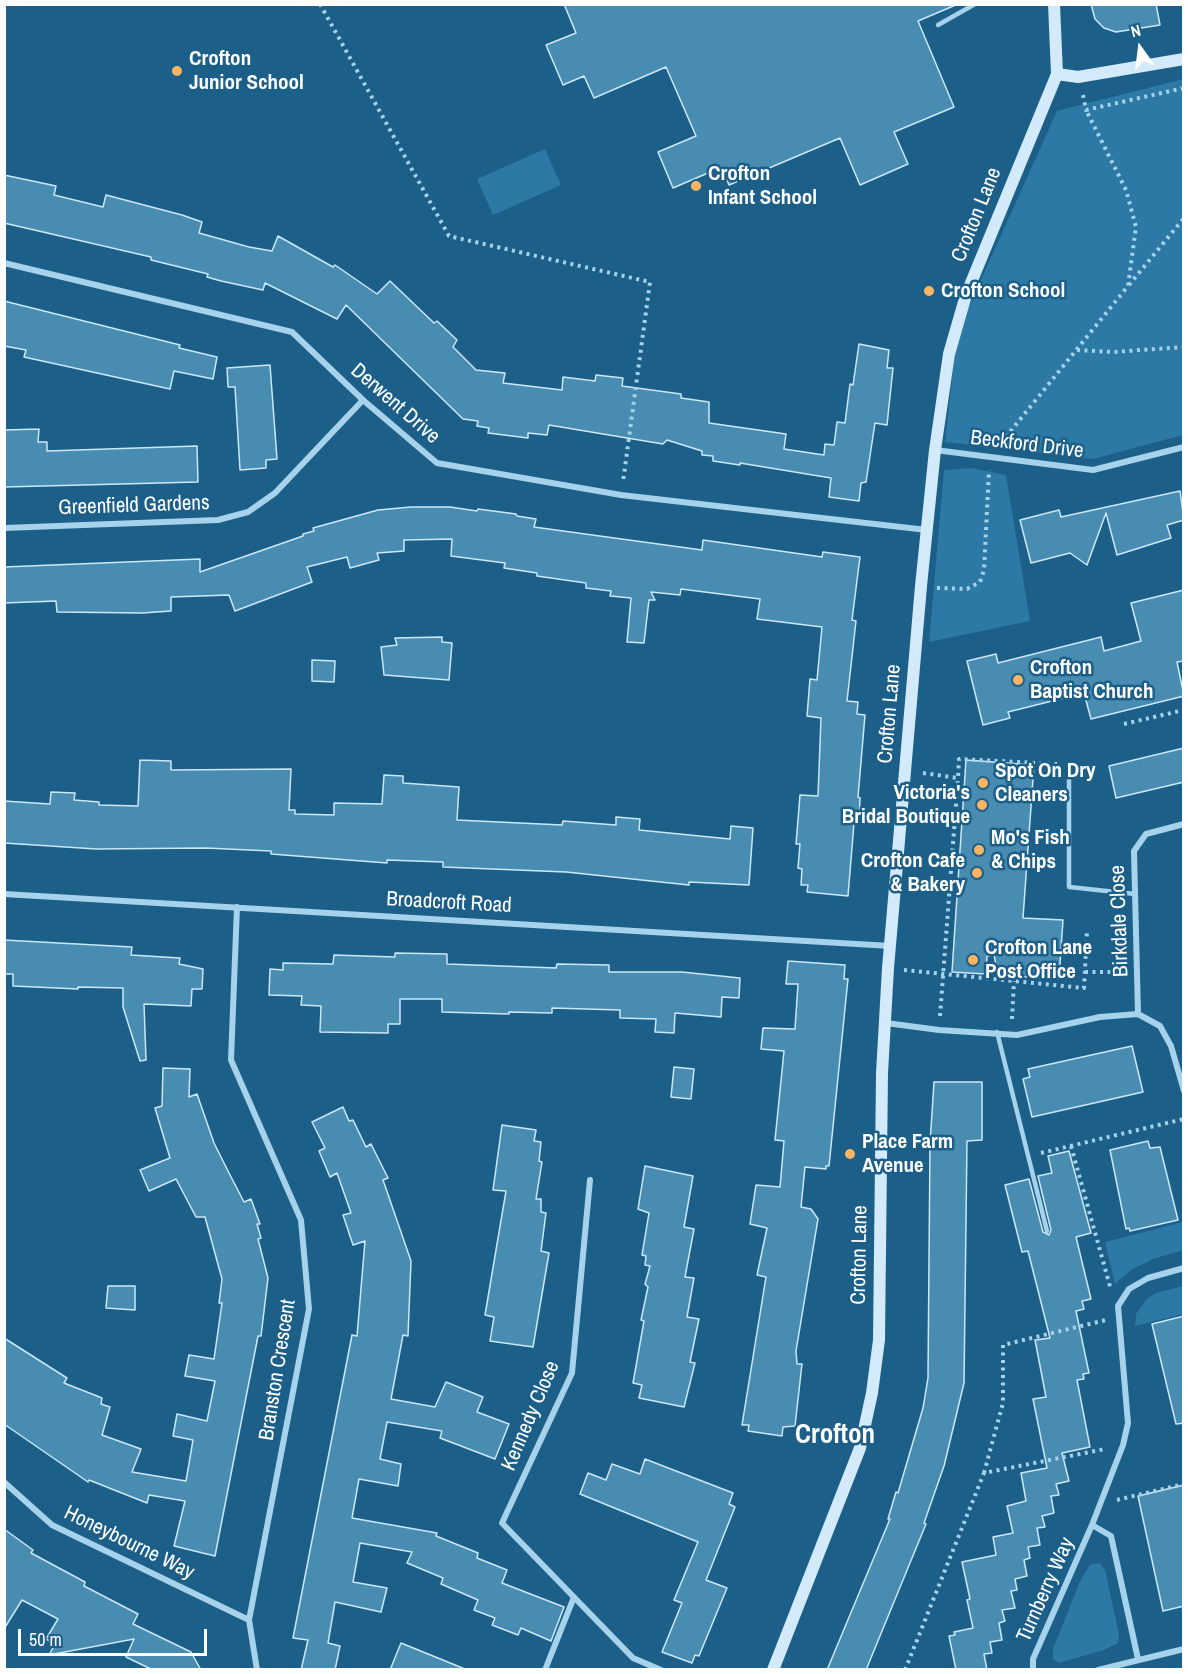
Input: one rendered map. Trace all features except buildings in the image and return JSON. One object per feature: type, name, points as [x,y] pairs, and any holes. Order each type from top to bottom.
[{"type":"street","points":[[1054,4],[1057,74],[1078,77],[1184,59]]},
{"type":"street","name":"Crofton Lane","points":[[773,1670],[860,1448],[872,1393],[879,1340],[882,1073],[888,968],[921,586],[935,450],[950,354],[966,295],[1057,74]]},
{"type":"street","name":"Derwent Drive","points":[[4,263],[292,332],[363,400],[437,464],[621,495],[927,530]]},
{"type":"street","name":"Greenfield Gardens","points":[[4,528],[218,520],[248,512],[275,493],[363,400]]},
{"type":"street","name":"Beckford Drive","points":[[935,450],[1092,470],[1184,447]]},
{"type":"street","name":"Birkdale Close","points":[[1138,1014],[1134,851],[1146,834],[1184,824]]},
{"type":"street","name":"Broadcroft Road","points":[[4,894],[891,946]]},
{"type":"street","name":"Branston Crescent","points":[[237,907],[231,1060],[301,1220],[309,1309],[249,1620],[257,1670]]},
{"type":"street","points":[[886,1023],[939,1030],[997,1032],[1011,1035],[1100,1017],[1138,1014],[1160,1026],[1172,1046],[1184,1091]]},
{"type":"street","name":"Kennedy Close","points":[[590,1180],[572,1372],[502,1523],[633,1658],[661,1670]]},
{"type":"street","points":[[1122,1299],[1129,1289],[1148,1278],[1184,1268]]},
{"type":"street","name":"Turnberry Way","points":[[1033,1670],[1033,1659],[1092,1525],[1123,1445],[1128,1424],[1118,1306],[1122,1299]]},
{"type":"street","name":"Honeybourne Way","points":[[4,1482],[52,1525],[249,1620]]},
{"type":"street","name":"Turnberry Way","points":[[1092,1525],[1111,1536],[1138,1659]]},
{"type":"street","points":[[545,1670],[574,1597]]},
{"type":"street","points":[[1098,1670],[1184,1649]]},
{"type":"lane","points":[[938,25],[975,4]]},
{"type":"lane","points":[[1069,765],[1069,888],[1135,894]]},
{"type":"lane","points":[[997,1032],[1047,1231]]},
{"type":"path","points":[[321,4],[449,236],[650,282],[621,495]]},
{"type":"path","points":[[1078,77],[1086,110],[1126,190],[1136,227],[1128,285]]},
{"type":"path","points":[[1086,110],[1184,88]]},
{"type":"path","points":[[921,586],[967,589],[980,582],[984,570],[990,457],[1184,218]]},
{"type":"path","points":[[1076,350],[1113,352],[1184,347]]},
{"type":"path","points":[[1124,724],[1184,710]]},
{"type":"path","points":[[939,1030],[959,759],[1069,765]]},
{"type":"path","points":[[905,771],[958,778]]},
{"type":"path","points":[[895,878],[950,885]]},
{"type":"path","points":[[888,968],[1084,987],[1087,931]]},
{"type":"path","points":[[1085,972],[1138,972]]},
{"type":"path","points":[[1011,1035],[1014,981]]},
{"type":"path","points":[[1027,1156],[1184,1119]]},
{"type":"path","points":[[1071,1146],[1111,1291],[1122,1299]]},
{"type":"path","points":[[905,1670],[984,1473],[1002,1403],[1003,1345],[1119,1317]]},
{"type":"path","points":[[984,1473],[1123,1445]]},
{"type":"path","points":[[1100,1504],[1184,1484]]},
{"type":"shaded area","points":[[1183,79],[1183,435],[1093,459],[945,442],[957,333],[1057,111]]},
{"type":"shaded area","points":[[545,149],[561,185],[493,215],[477,179]]},
{"type":"shaded area","points":[[972,468],[1006,475],[1030,621],[929,642],[944,470]]},
{"type":"shaded area","points":[[1183,1222],[1183,1250],[1153,1259],[1131,1270],[1115,1284],[1105,1242]]},
{"type":"shaded area","points":[[1183,1286],[1183,1314],[1135,1326],[1136,1314],[1147,1299],[1156,1293]]},
{"type":"shaded area","points":[[1100,1563],[1105,1570],[1119,1634],[1118,1643],[1104,1650],[1059,1663],[1053,1659],[1053,1649],[1081,1579],[1090,1565]]},
{"type":"place","name":"Crofton Junior School","points":[[177,71]]},
{"type":"place","name":"Crofton Infant School","points":[[696,186]]},
{"type":"place","name":"Crofton School","points":[[929,291]]},
{"type":"place","name":"Crofton Baptist Church","points":[[1018,680]]},
{"type":"place","name":"Spot On Dry Cleaners","points":[[983,783]]},
{"type":"place","name":"Victoria's Bridal Boutique","points":[[982,805]]},
{"type":"place","name":"Mo's Fish & Chips","points":[[979,850]]},
{"type":"place","name":"Crofton Cafe & Bakery","points":[[977,873]]},
{"type":"place","name":"Crofton Lane Post Office","points":[[973,960]]},
{"type":"place","name":"Place Farm Avenue","points":[[850,1154]]},
{"type":"district","name":"Crofton","points":[[835,1436]]}]
